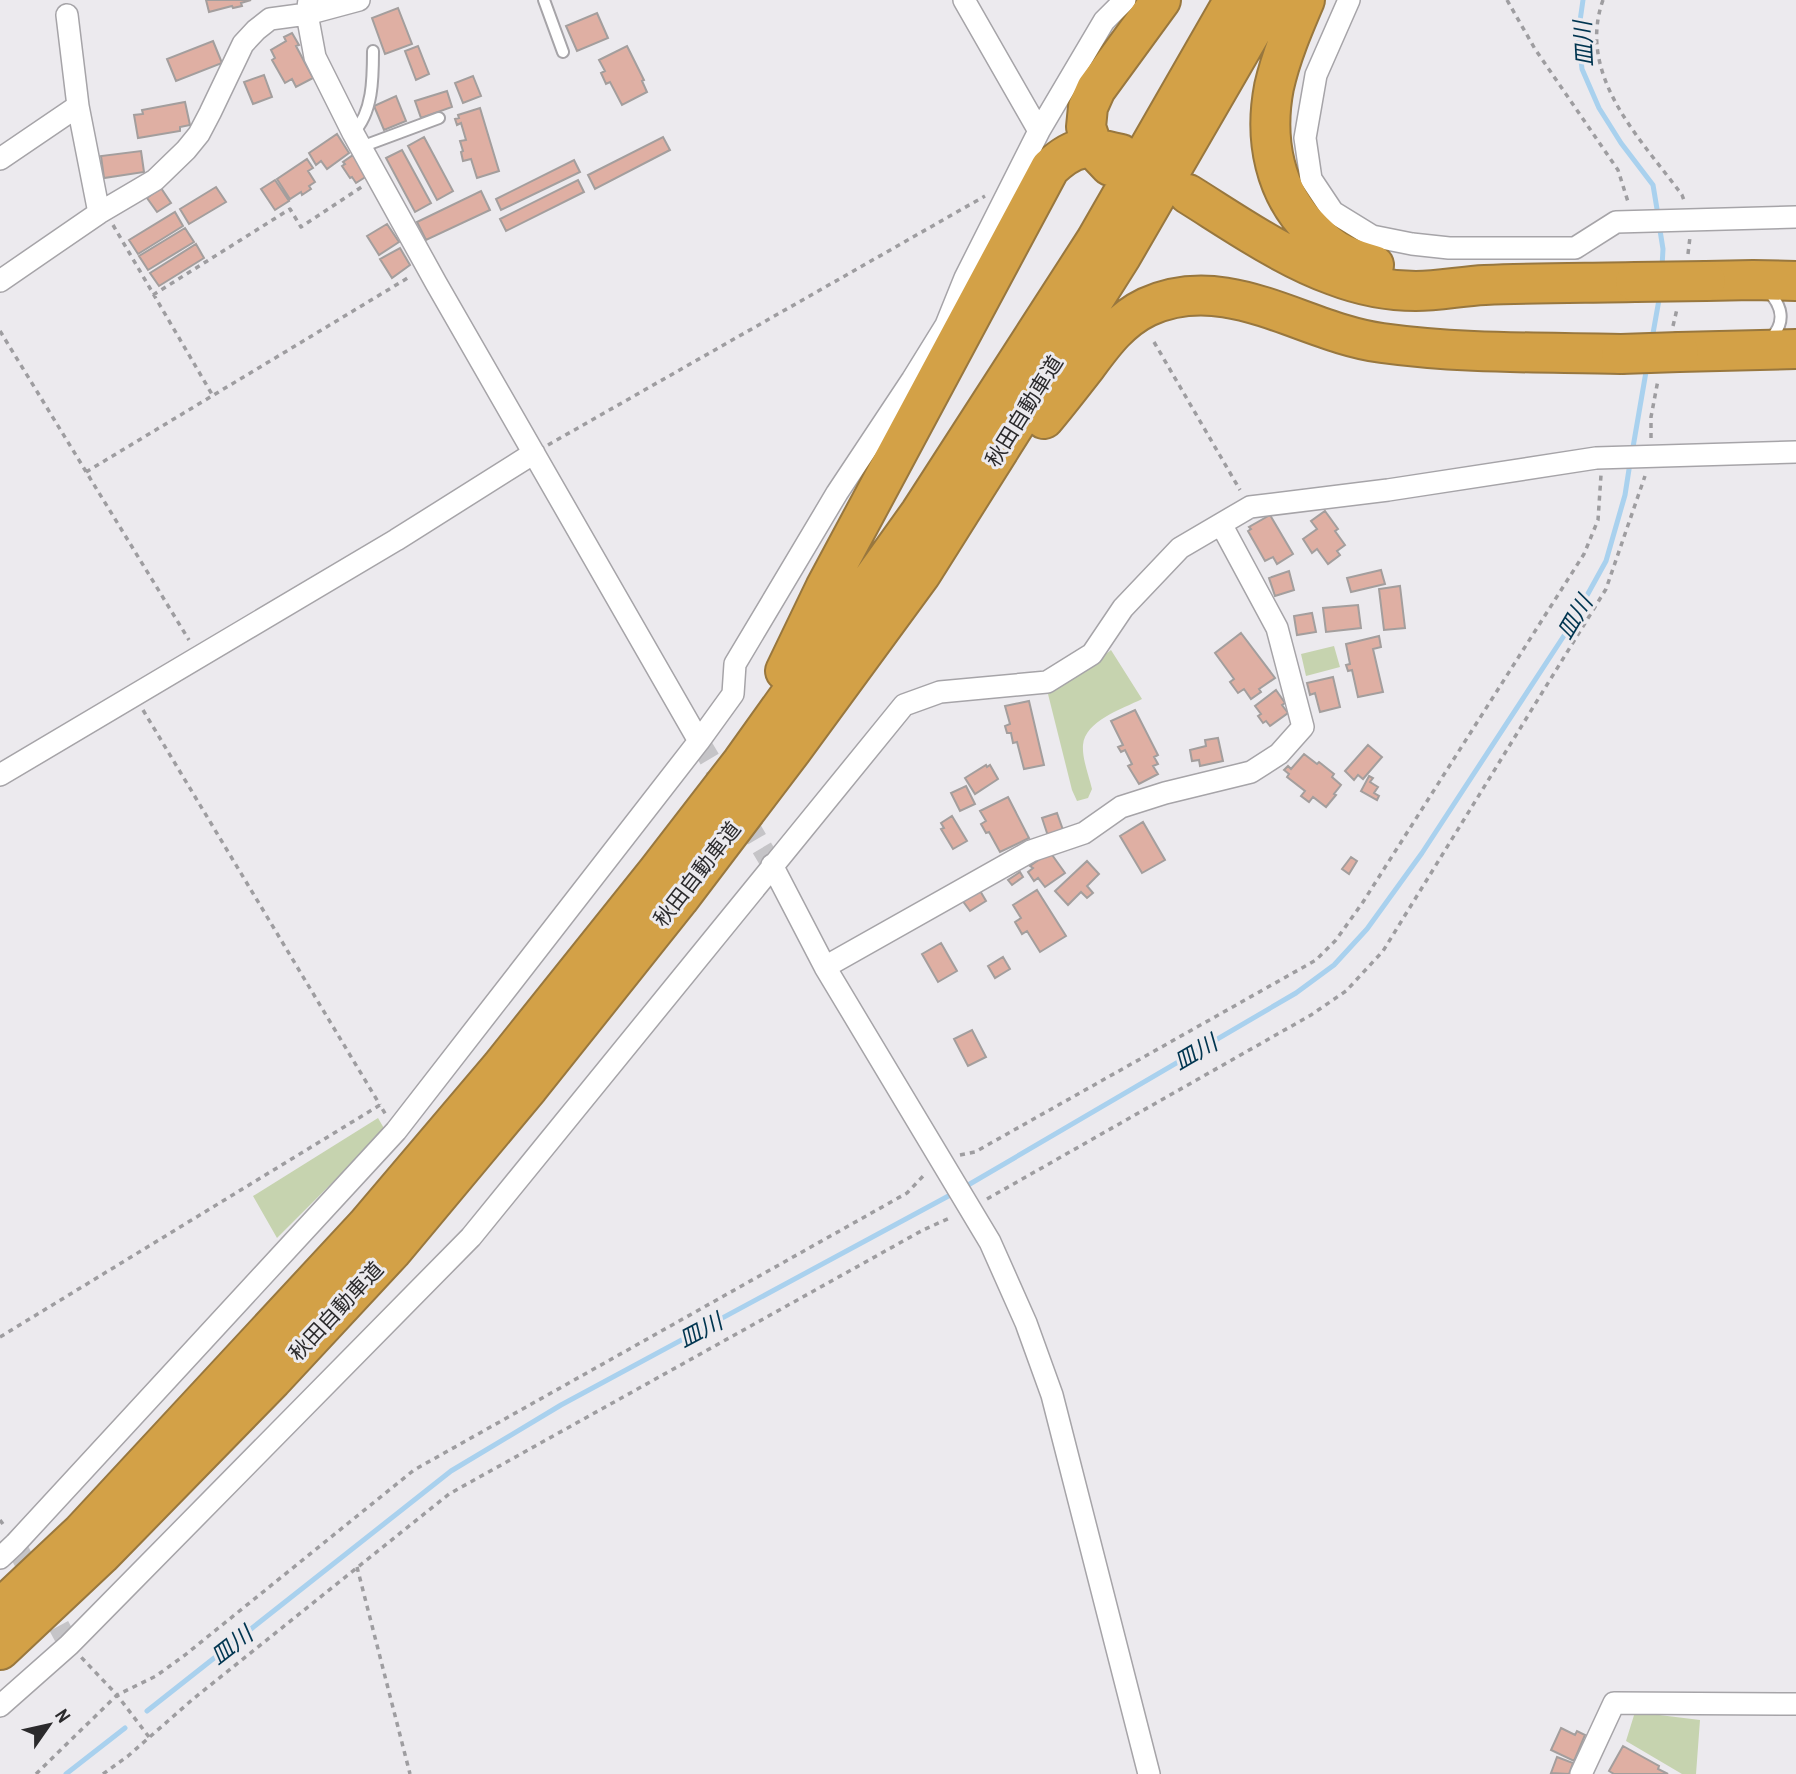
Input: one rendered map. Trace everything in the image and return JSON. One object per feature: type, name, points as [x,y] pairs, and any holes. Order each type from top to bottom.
[{"type":"highway","points":[[742,762],[825,587],[1050,168],[1064,155],[1077,150],[1109,157],[1086,127],[1087,107],[1096,89],[1161,0]]},
{"type":"highway","name":"秋田自動車道","points":[[0,1609],[82,1532],[366,1226],[501,1067],[742,762],[920,513],[1096,240],[1235,0]]},
{"type":"highway","name":"秋田自動車道","points":[[0,1650],[101,1555],[272,1380],[392,1251],[537,1076],[679,898],[921,574],[1122,256],[1254,27],[1266,0]]},
{"type":"highway","points":[[1305,0],[1282,56],[1270,116],[1275,168],[1291,203],[1304,222],[1341,254],[1373,265],[1482,285]]},
{"type":"highway","points":[[1456,349],[1347,305],[1183,202],[1332,275],[1388,289],[1417,291],[1482,285],[1796,281]]},
{"type":"highway","points":[[921,574],[1111,333],[1127,318],[1171,298],[1224,296],[1252,303],[1351,338],[1384,344],[1621,354],[1796,349]]},
{"type":"street","points":[[0,281],[102,211],[155,180],[186,150],[199,134],[243,44],[256,30],[271,19],[308,7],[359,0]]},
{"type":"street","points":[[964,0],[1039,131]]},
{"type":"street","points":[[0,1558],[396,1131],[733,694],[735,664],[837,493],[946,325],[965,278],[1039,131],[1104,21],[1125,0]]},
{"type":"street","points":[[1349,0],[1316,75],[1305,138],[1311,179],[1333,212],[1372,236],[1449,248],[1575,248],[1616,222],[1796,216]]},
{"type":"street","points":[[308,7],[315,57],[357,140],[699,741]]},
{"type":"street","points":[[67,15],[78,106],[102,211]]},
{"type":"street","points":[[0,159],[78,106]]},
{"type":"street","points":[[0,1706],[69,1645],[471,1237],[904,705],[940,692],[1047,682],[1092,654],[1123,608],[1180,548],[1250,507],[1388,491],[1596,458],[1796,452]]},
{"type":"street","points":[[0,775],[396,540],[534,453]]},
{"type":"street","points":[[825,967],[1031,851],[1084,833],[1121,807],[1164,793],[1251,772],[1279,754],[1303,727],[1277,628],[1221,524]]},
{"type":"street","points":[[772,865],[825,967],[990,1242],[1021,1311],[1052,1395],[1149,1774]]},
{"type":"street","points":[[1581,1774],[1614,1703],[1796,1704]]},
{"type":"lane","points":[[544,0],[563,52]]},
{"type":"lane","points":[[373,51],[373,73],[366,114],[357,140],[439,118]]},
{"type":"lane","points":[[1753,280],[1776,300],[1781,309],[1782,321],[1776,333],[1755,350]]},
{"type":"path","points":[[1507,0],[1535,49],[1618,170],[1637,220]]},
{"type":"path","points":[[103,1774],[449,1494],[1311,1015],[1346,991],[1383,951],[1606,589],[1648,456],[1651,417],[1690,283],[1689,219],[1682,195],[1636,133],[1608,88],[1600,66],[1597,26],[1603,0]]},
{"type":"path","points":[[153,295],[289,209],[300,227],[377,177]]},
{"type":"path","points":[[534,453],[1014,180]]},
{"type":"path","points":[[102,211],[213,396]]},
{"type":"path","points":[[86,472],[427,266]]},
{"type":"path","points":[[0,331],[199,657]]},
{"type":"path","points":[[1154,342],[1250,507]]},
{"type":"path","points":[[134,695],[396,1131]]},
{"type":"path","points":[[0,1337],[380,1105]]},
{"type":"path","points":[[357,1567],[410,1774]]},
{"type":"path","points":[[69,1645],[117,1695],[149,1737]]},
{"type":"path","points":[[36,1774],[117,1695]]},
{"type":"green space","points":[[1334,646],[1340,667],[1306,676],[1301,654]]},
{"type":"green space","points":[[1111,650],[1142,699],[1106,717],[1090,729],[1083,745],[1092,789],[1088,798],[1077,801],[1048,694],[1075,678]]},
{"type":"green space","points":[[378,1118],[385,1130],[277,1238],[253,1196]]},
{"type":"green space","points":[[1635,1712],[1700,1720],[1696,1774],[1682,1774],[1626,1741]]},
{"type":"building","points":[[206,0],[251,0],[241,3],[242,6],[209,12]]},
{"type":"building","points":[[398,8],[412,44],[385,54],[372,18]]},
{"type":"building","points":[[597,13],[608,38],[577,51],[566,26]]},
{"type":"building","points":[[292,33],[313,78],[296,87],[292,79],[285,83],[272,60],[275,58],[271,50],[286,41],[284,37]]},
{"type":"building","points":[[213,41],[222,63],[176,81],[167,59]]},
{"type":"building","points":[[418,46],[429,74],[416,80],[405,51]]},
{"type":"building","points":[[627,46],[647,92],[622,105],[610,82],[606,84],[601,73],[605,71],[599,60]]},
{"type":"building","points":[[264,75],[272,97],[253,104],[244,82]]},
{"type":"building","points":[[473,76],[481,96],[463,103],[455,83]]},
{"type":"building","points":[[447,91],[452,107],[421,118],[415,101]]},
{"type":"building","points":[[396,96],[406,121],[384,130],[374,106]]},
{"type":"building","points":[[185,102],[190,125],[180,127],[180,131],[138,138],[134,115],[143,114],[142,110]]},
{"type":"building","points":[[480,108],[499,171],[477,178],[471,159],[463,161],[460,141],[466,140],[461,123],[457,125],[455,119],[459,118],[458,115]]},
{"type":"building","points":[[337,134],[349,153],[327,169],[321,161],[316,165],[309,153]]},
{"type":"building","points":[[424,137],[453,191],[437,200],[408,146]]},
{"type":"building","points":[[663,137],[670,150],[595,189],[588,175]]},
{"type":"building","points":[[402,150],[431,203],[415,212],[386,158]]},
{"type":"building","points":[[141,151],[144,172],[104,178],[101,156]]},
{"type":"building","points":[[353,155],[367,176],[356,183],[342,166],[345,164],[343,162]]},
{"type":"building","points":[[307,159],[313,168],[308,171],[315,182],[309,186],[311,189],[290,199],[277,179]]},
{"type":"building","points":[[574,160],[580,172],[501,210],[496,199]]},
{"type":"building","points":[[275,180],[289,201],[275,210],[261,189]]},
{"type":"building","points":[[578,180],[584,192],[506,231],[500,219]]},
{"type":"building","points":[[216,187],[226,202],[189,224],[180,209]]},
{"type":"building","points":[[161,188],[171,203],[157,212],[147,198]]},
{"type":"building","points":[[481,191],[490,210],[426,240],[417,222]]},
{"type":"building","points":[[175,212],[183,226],[138,254],[129,240]]},
{"type":"building","points":[[387,224],[399,242],[379,255],[367,236]]},
{"type":"building","points":[[185,228],[194,242],[148,270],[139,256]]},
{"type":"building","points":[[196,244],[204,258],[159,286],[150,273]]},
{"type":"building","points":[[400,248],[410,265],[392,278],[380,259]]},
{"type":"building","points":[[1325,511],[1345,545],[1337,551],[1340,555],[1328,564],[1317,549],[1312,553],[1303,539],[1317,529],[1311,521]]},
{"type":"building","points":[[1270,515],[1293,554],[1277,564],[1273,557],[1265,561],[1248,531],[1251,529],[1249,527]]},
{"type":"building","points":[[1381,570],[1385,584],[1351,592],[1347,578]]},
{"type":"building","points":[[1289,571],[1294,590],[1275,596],[1269,578]]},
{"type":"building","points":[[1400,586],[1405,628],[1384,630],[1379,589]]},
{"type":"building","points":[[1358,605],[1361,628],[1326,632],[1323,608]]},
{"type":"building","points":[[1312,613],[1316,632],[1297,635],[1294,616]]},
{"type":"building","points":[[1241,633],[1275,678],[1259,689],[1261,692],[1251,699],[1244,689],[1238,693],[1230,682],[1234,679],[1215,653]]},
{"type":"building","points":[[1379,636],[1381,647],[1373,649],[1383,692],[1358,697],[1352,670],[1348,671],[1346,665],[1350,664],[1346,644]]},
{"type":"building","points":[[1333,677],[1340,707],[1320,712],[1315,693],[1310,695],[1307,683]]},
{"type":"building","points":[[1276,690],[1288,713],[1270,726],[1266,721],[1263,723],[1255,706]]},
{"type":"building","points":[[1029,701],[1044,765],[1024,769],[1017,742],[1013,743],[1011,733],[1007,733],[1005,726],[1010,724],[1005,706]]},
{"type":"building","points":[[1135,710],[1158,755],[1154,757],[1158,764],[1153,766],[1158,774],[1139,784],[1128,766],[1132,764],[1125,750],[1121,752],[1118,747],[1123,745],[1111,721]]},
{"type":"building","points":[[1218,738],[1223,761],[1200,766],[1199,760],[1192,761],[1190,750],[1206,746],[1205,740]]},
{"type":"building","points":[[1368,745],[1382,757],[1363,779],[1358,775],[1354,780],[1345,771]]},
{"type":"building","points":[[1304,754],[1334,774],[1332,777],[1341,785],[1326,807],[1313,797],[1309,802],[1301,796],[1305,791],[1287,777],[1289,774],[1284,770],[1288,766],[1291,769]]},
{"type":"building","points":[[990,765],[998,779],[975,794],[965,778]]},
{"type":"building","points":[[1369,776],[1373,778],[1370,782],[1378,787],[1374,793],[1379,796],[1377,800],[1361,791]]},
{"type":"building","points":[[966,786],[975,804],[960,811],[951,793]]},
{"type":"building","points":[[1008,797],[1029,838],[1000,852],[989,832],[986,833],[981,824],[986,821],[980,811]]},
{"type":"building","points":[[1057,813],[1063,830],[1048,836],[1042,818]]},
{"type":"building","points":[[952,816],[967,841],[953,849],[941,829],[944,828],[941,823]]},
{"type":"building","points":[[1143,822],[1165,860],[1142,873],[1120,836]]},
{"type":"building","points":[[1050,852],[1065,873],[1045,887],[1038,878],[1034,881],[1028,872],[1033,868],[1030,866]]},
{"type":"building","points":[[1351,857],[1357,861],[1349,874],[1342,869]]},
{"type":"building","points":[[1087,861],[1099,874],[1087,886],[1093,893],[1087,898],[1081,892],[1068,905],[1055,891]]},
{"type":"building","points":[[1020,872],[1023,877],[1012,885],[1008,880]]},
{"type":"building","points":[[979,889],[986,901],[970,911],[962,900]]},
{"type":"building","points":[[1037,890],[1066,936],[1040,952],[1027,931],[1022,934],[1015,922],[1021,918],[1013,905]]},
{"type":"building","points":[[941,943],[957,971],[938,982],[922,954]]},
{"type":"building","points":[[1003,957],[1010,969],[995,978],[988,966]]},
{"type":"building","points":[[972,1030],[986,1057],[968,1066],[954,1039]]},
{"type":"building","points":[[1561,1728],[1575,1735],[1577,1731],[1585,1735],[1574,1761],[1551,1750]]},
{"type":"building","points":[[1623,1746],[1668,1774],[1614,1774],[1609,1771]]},
{"type":"building","points":[[1557,1757],[1573,1763],[1569,1774],[1551,1773]]},
{"type":"waterway","name":"皿川","points":[[1583,0],[1578,35],[1582,69],[1599,108],[1653,185],[1658,215]]},
{"type":"waterway","name":"皿川","points":[[1659,224],[1663,249],[1662,267]]},
{"type":"waterway","name":"皿川","points":[[1652,339],[1660,294]]},
{"type":"waterway","name":"皿川","points":[[1632,453],[1647,366]]},
{"type":"waterway","name":"皿川","points":[[963,1188],[1296,993],[1334,965],[1367,929],[1422,853],[1569,628],[1606,561],[1625,495],[1630,463]]},
{"type":"waterway","name":"皿川","points":[[147,1711],[451,1471],[561,1405],[954,1193]]},
{"type":"waterway","name":"皿川","points":[[66,1774],[125,1728]]},
{"type":"tunnel","points":[[699,741],[772,865]]},
{"type":"tunnel","points":[[15,1544],[69,1645]]}]
